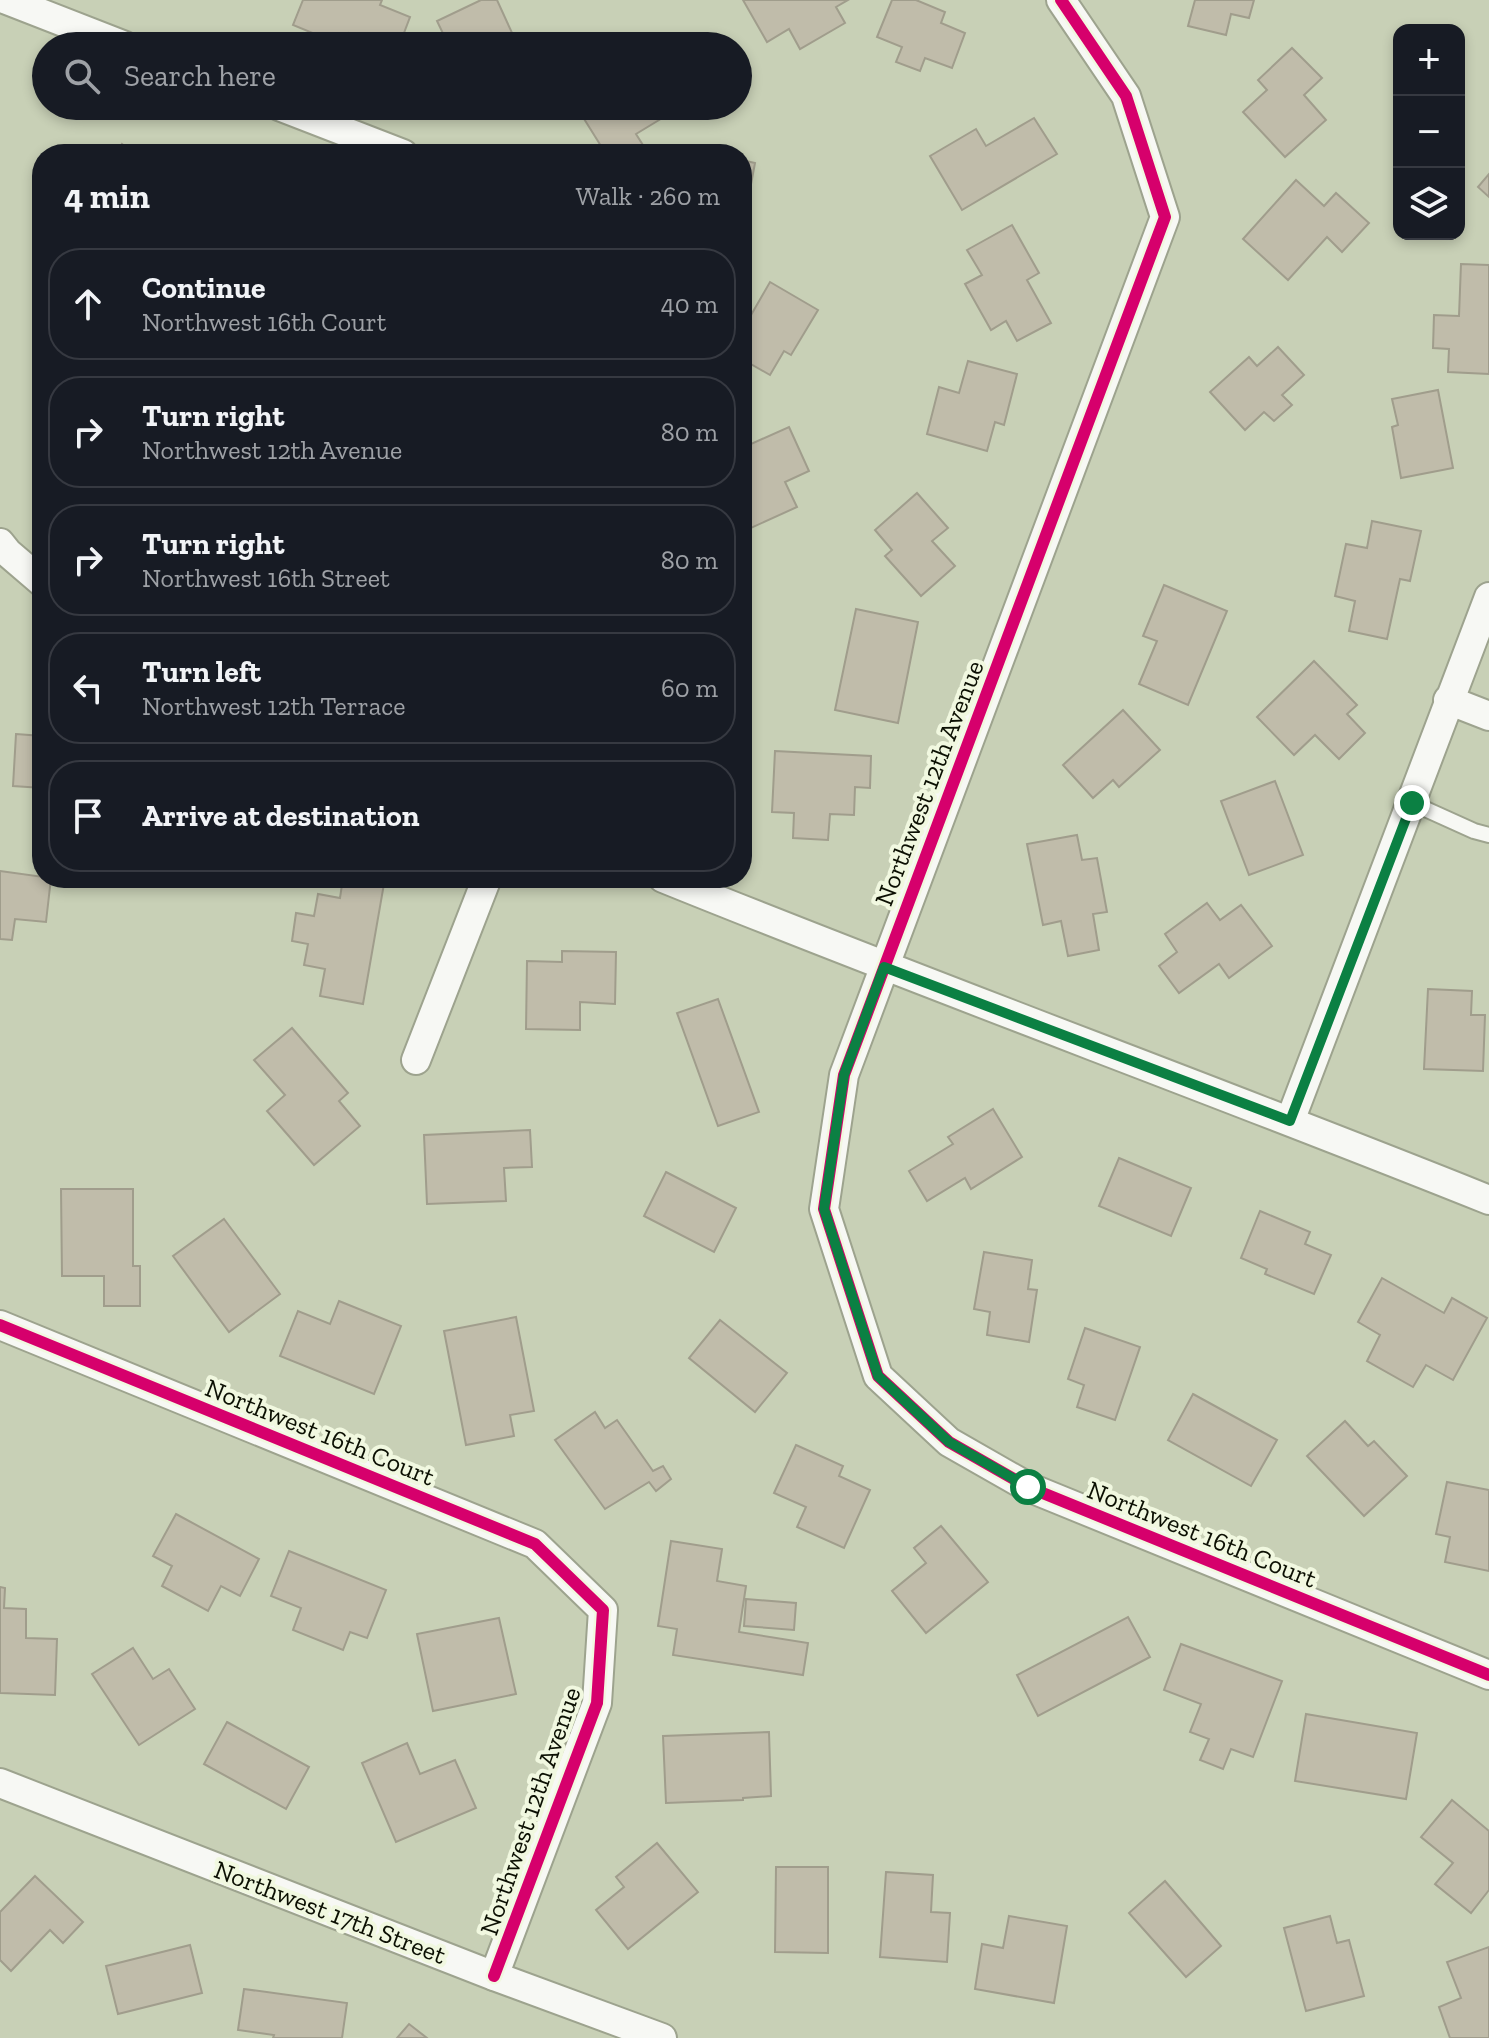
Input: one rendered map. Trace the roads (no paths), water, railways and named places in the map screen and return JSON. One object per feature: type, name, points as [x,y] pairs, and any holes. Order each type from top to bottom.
[{"type":"street","points":[[7,0],[89,32]]},
{"type":"street","name":"Northwest 12th Avenue","points":[[878,1376],[824,1209],[844,1075],[1165,217],[1126,96],[1061,0]]},
{"type":"street","points":[[315,120],[377,144]]},
{"type":"street","points":[[3,557],[32,576]]},
{"type":"street","points":[[1290,1121],[1489,597]]},
{"type":"street","points":[[1448,700],[1489,716]]},
{"type":"street","points":[[416,1060],[483,888]]},
{"type":"street","points":[[688,888],[884,967],[1489,1200]]},
{"type":"street","name":"Northwest 16th Court","points":[[0,1325],[535,1544],[603,1610]]},
{"type":"street","name":"Northwest 16th Court","points":[[878,1376],[949,1442],[1028,1487],[1489,1675]]},
{"type":"street","name":"Northwest 12th Avenue","points":[[494,1976],[597,1703],[603,1610]]},
{"type":"street","name":"Northwest 17th Street","points":[[0,1783],[494,1976],[662,2038]]},
{"type":"lane","points":[[1412,803],[1489,835]]}]
